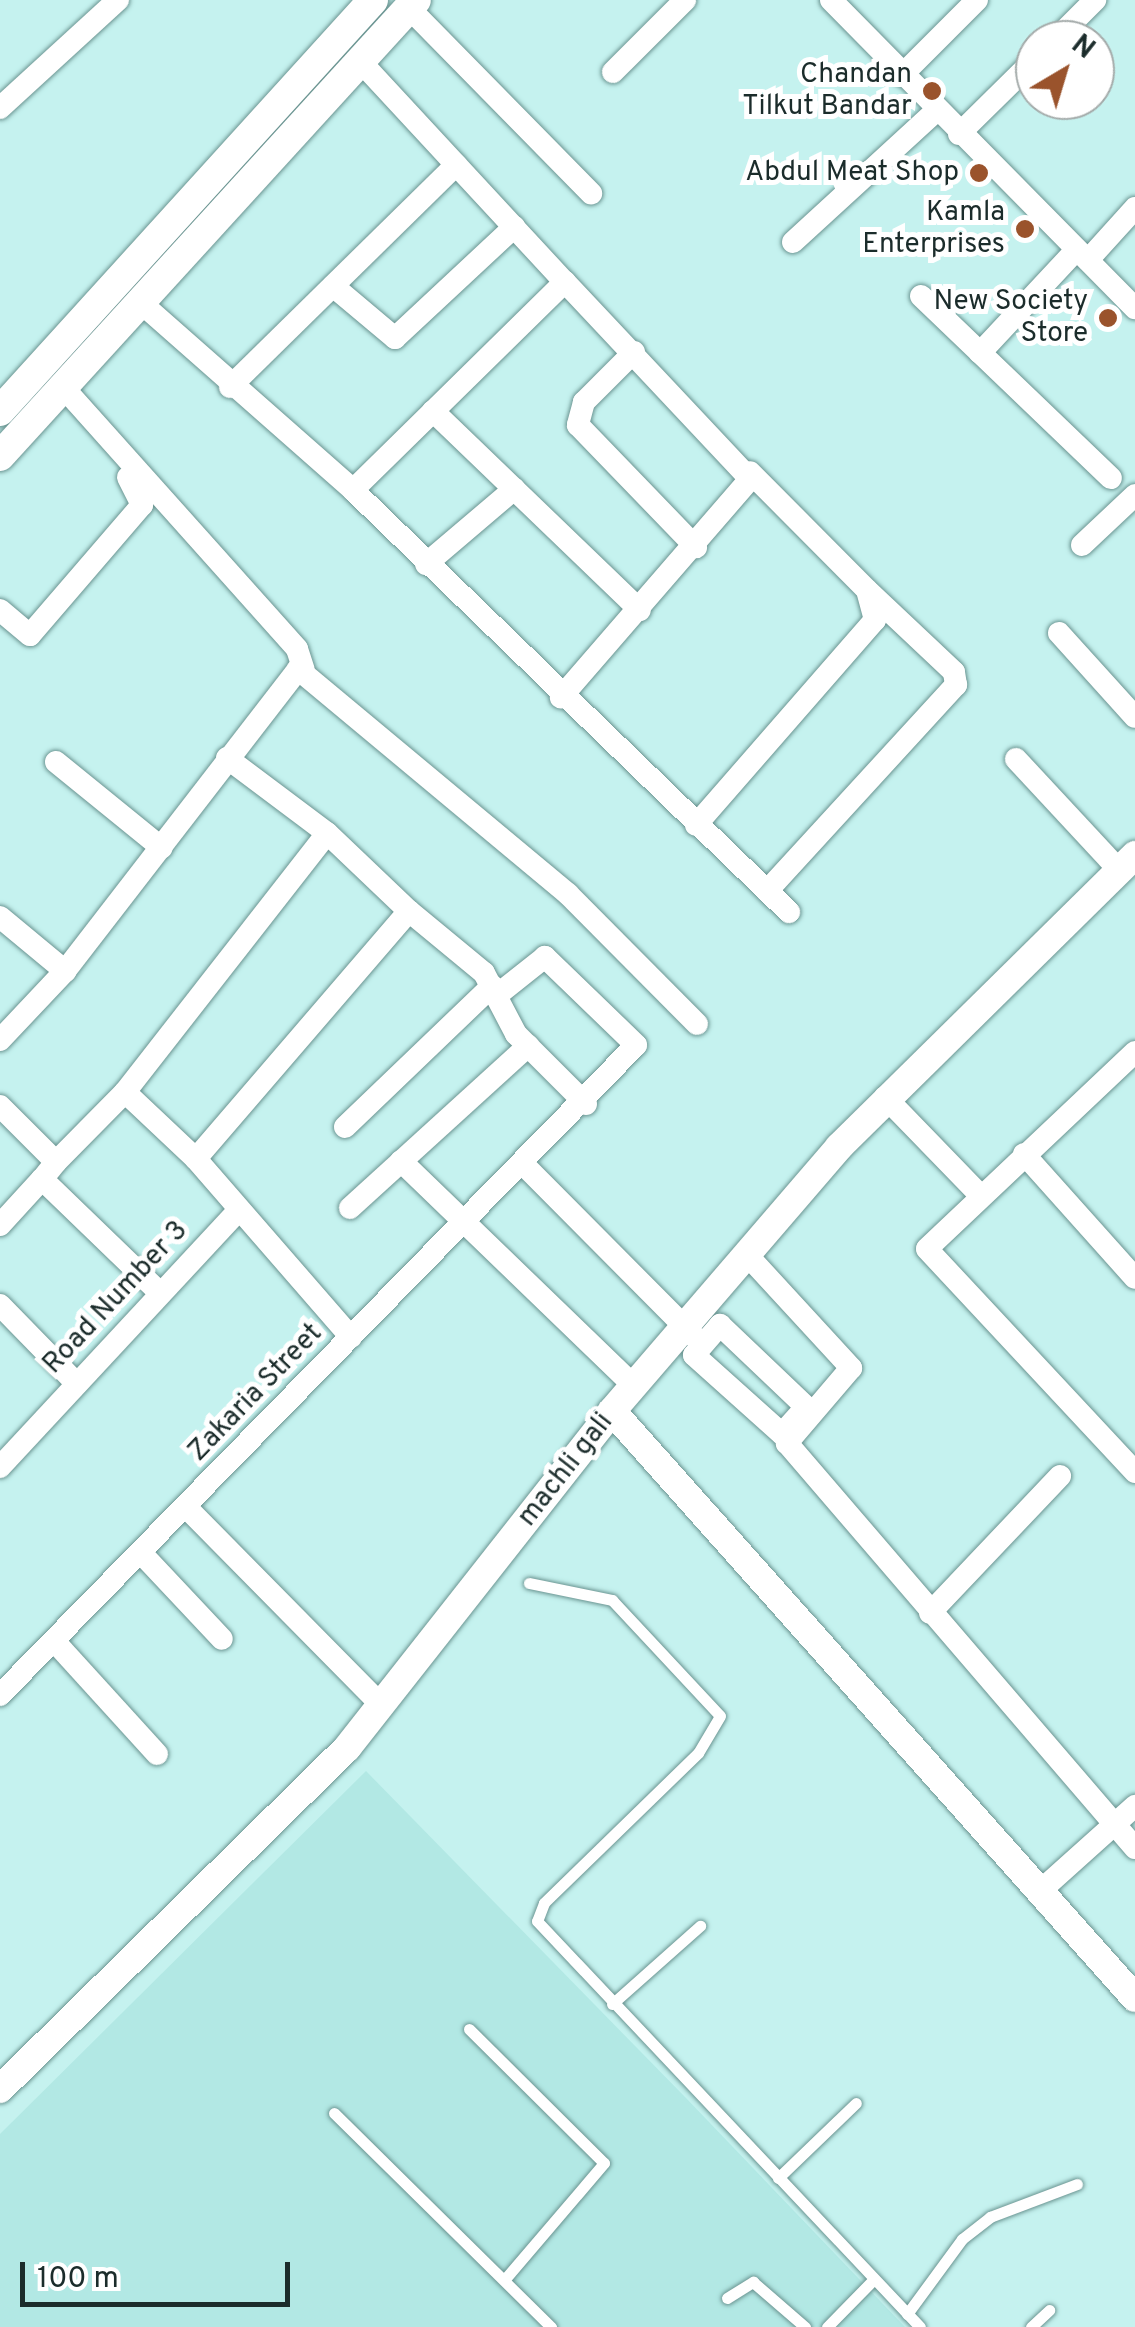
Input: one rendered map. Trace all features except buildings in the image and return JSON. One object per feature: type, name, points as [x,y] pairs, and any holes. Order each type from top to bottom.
[{"type":"main road","points":[[0,411],[373,0]]},
{"type":"main road","points":[[0,456],[412,4]]},
{"type":"street","points":[[0,108],[118,0]]},
{"type":"street","points":[[613,72],[685,0]]},
{"type":"street","points":[[902,76],[977,0]]},
{"type":"street","points":[[1076,20],[1096,0]]},
{"type":"street","points":[[839,3],[936,112],[1135,308]]},
{"type":"street","points":[[412,4],[591,193]]},
{"type":"street","points":[[360,61],[565,282],[866,590],[954,672],[956,685],[768,891]]},
{"type":"street","points":[[959,134],[1015,79]]},
{"type":"street","points":[[793,242],[936,112]]},
{"type":"street","points":[[230,387],[456,165]]},
{"type":"street","points":[[980,352],[1135,208]]},
{"type":"street","points":[[333,286],[395,338],[514,227]]},
{"type":"street","points":[[352,490],[565,282]]},
{"type":"street","points":[[922,296],[1111,478]]},
{"type":"street","points":[[140,302],[230,387],[352,490],[561,697],[790,912]]},
{"type":"street","points":[[634,352],[584,402],[578,424],[696,548]]},
{"type":"street","points":[[0,610],[30,634],[145,498],[57,393]]},
{"type":"street","points":[[57,393],[297,649],[304,670],[568,894],[696,1024]]},
{"type":"street","points":[[433,411],[640,610]]},
{"type":"street","points":[[561,697],[696,548],[750,472]]},
{"type":"street","points":[[426,564],[514,489]]},
{"type":"street","points":[[1082,545],[1135,495]]},
{"type":"street","points":[[696,825],[863,641],[875,610],[866,590]]},
{"type":"street","points":[[1059,632],[1135,717]]},
{"type":"street","points":[[0,1040],[64,971],[162,848],[288,675],[304,670]]},
{"type":"street","points":[[227,758],[326,834],[494,991],[528,1046],[586,1104]]},
{"type":"street","points":[[1016,758],[1127,862]]},
{"type":"street","points":[[56,762],[162,848]]},
{"type":"street","points":[[0,1225],[125,1092],[326,834]]},
{"type":"street","name":"machli gali","points":[[0,2089],[258,1842],[381,1705],[612,1411],[695,1338],[749,1257],[885,1097],[1127,862]]},
{"type":"street","points":[[196,1159],[409,911]]},
{"type":"street","points":[[0,917],[64,971]]},
{"type":"street","name":"Zakaria Street","points":[[0,1696],[144,1555],[634,1051],[632,1036],[544,957],[494,991]]},
{"type":"street","points":[[345,1127],[494,991]]},
{"type":"street","points":[[350,1208],[528,1046]]},
{"type":"street","points":[[1134,1057],[1024,1154],[928,1248],[1135,1472]]},
{"type":"street","points":[[125,1092],[232,1195],[235,1214],[352,1337]]},
{"type":"street","points":[[885,1097],[980,1196]]},
{"type":"street","points":[[0,1106],[49,1171],[159,1292]]},
{"type":"street","points":[[1024,1154],[1135,1278]]},
{"type":"street","points":[[401,1161],[463,1226],[635,1387]]},
{"type":"street","points":[[525,1166],[695,1338],[694,1356],[778,1435],[789,1432],[850,1368],[749,1257]]},
{"type":"street","name":"Road Number 3","points":[[0,1467],[235,1214]]},
{"type":"street","points":[[0,1305],[77,1384]]},
{"type":"street","points":[[695,1338],[723,1326],[806,1407],[786,1442],[1135,1848]]},
{"type":"street","points":[[612,1411],[1135,1998]]},
{"type":"street","points":[[930,1613],[1060,1476]]},
{"type":"street","points":[[187,1508],[381,1705]]},
{"type":"street","points":[[144,1555],[222,1640]]},
{"type":"street","points":[[56,1643],[157,1754]]},
{"type":"street","points":[[1039,1892],[1135,1806]]},
{"type":"lane","points":[[529,1583],[612,1600],[720,1716],[698,1753],[537,1915],[612,2004],[920,2327]]},
{"type":"lane","points":[[612,2004],[700,1926]]},
{"type":"lane","points":[[469,2030],[604,2163],[504,2279]]},
{"type":"lane","points":[[778,2178],[856,2103]]},
{"type":"lane","points":[[334,2113],[551,2327]]},
{"type":"lane","points":[[907,2314],[976,2228],[1076,2184]]},
{"type":"lane","points":[[827,2327],[872,2280]]},
{"type":"lane","points":[[726,2298],[753,2282],[805,2327]]},
{"type":"lane","points":[[1031,2327],[1049,2310]]},
{"type":"shaded area","points":[[366,1771],[905,2327],[0,2327],[0,2134]]},
{"type":"place","name":"Chandan Tilkut Bandar","points":[[932,91]]},
{"type":"place","name":"Abdul Meat Shop","points":[[979,173]]},
{"type":"place","name":"Kamla Enterprises","points":[[1025,229]]},
{"type":"place","name":"New Society Store","points":[[1108,318]]}]
